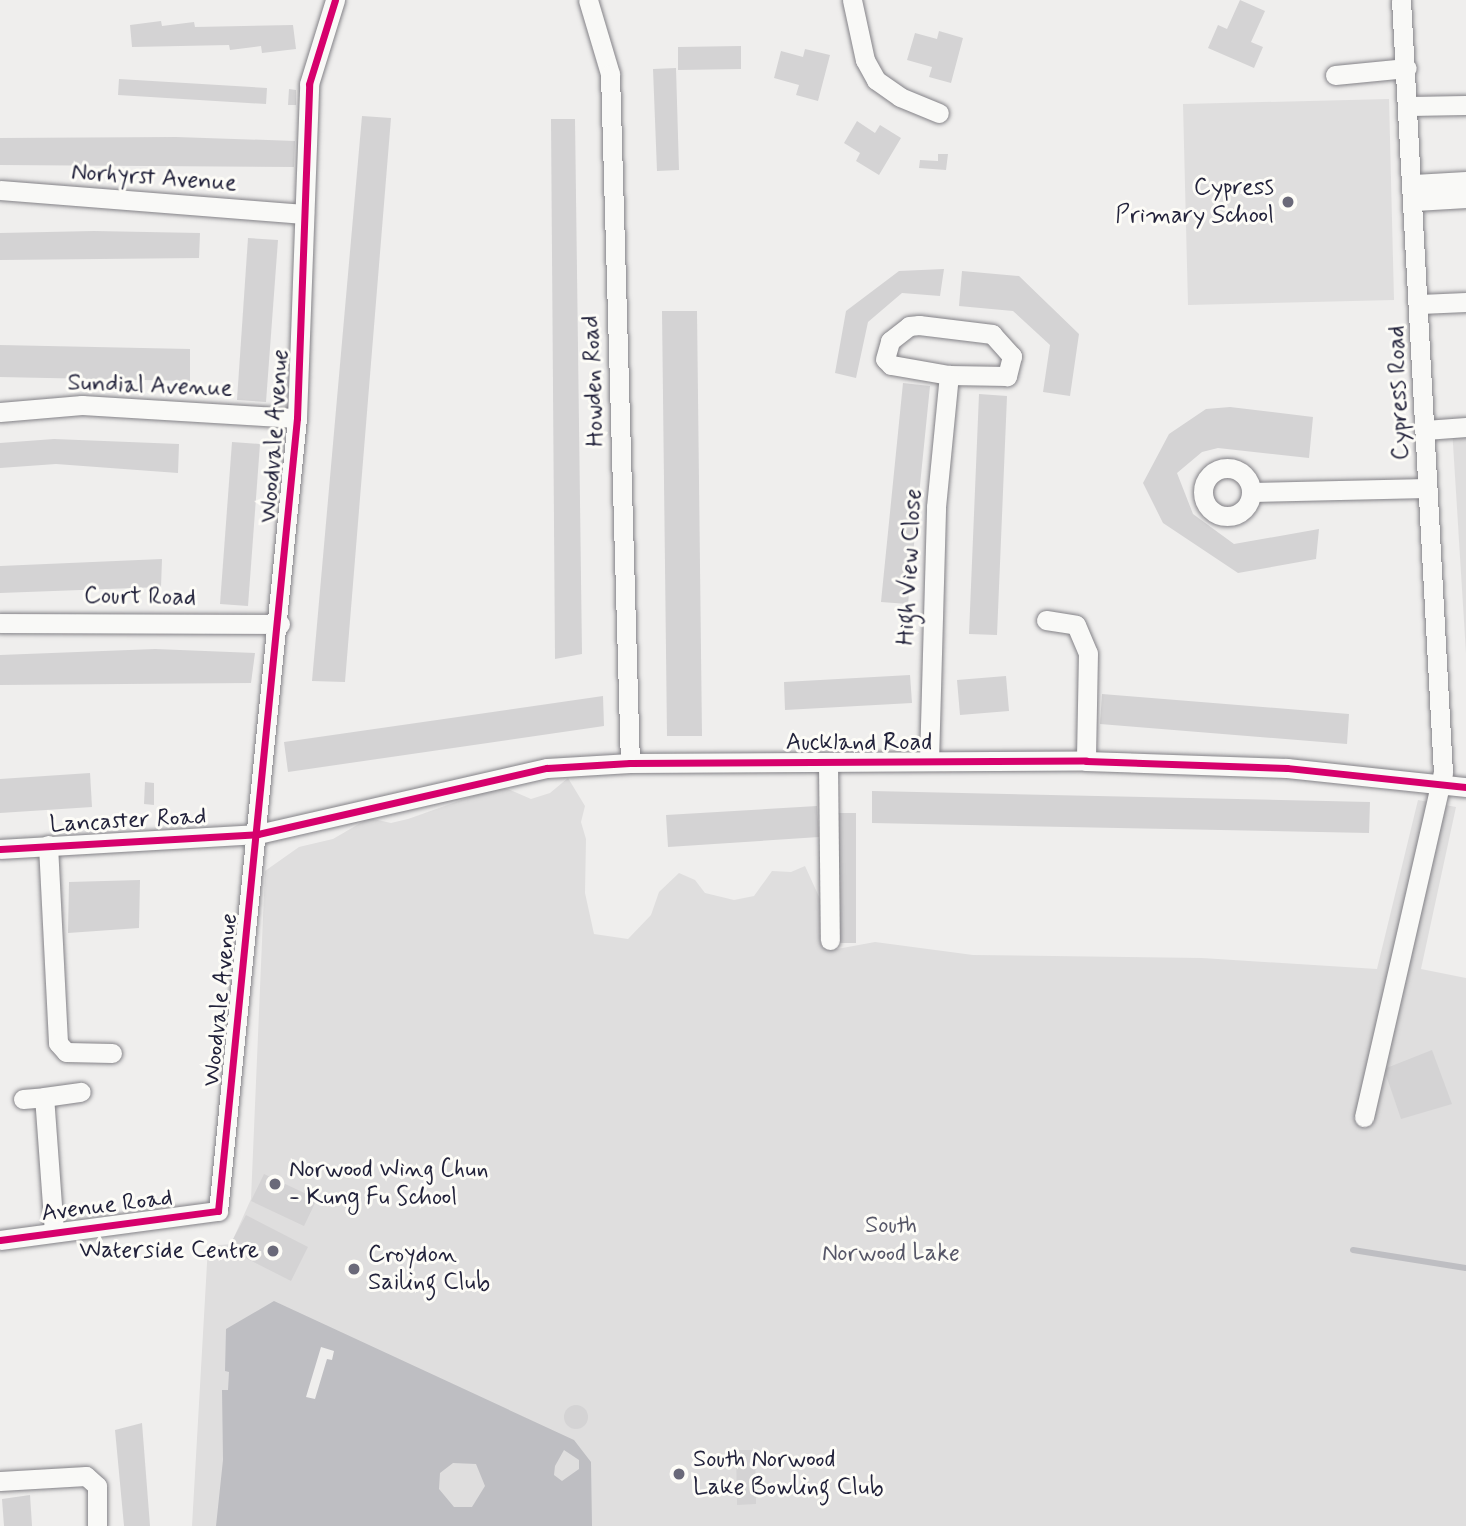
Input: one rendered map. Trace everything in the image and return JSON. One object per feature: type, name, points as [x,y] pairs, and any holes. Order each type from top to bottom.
[{"type":"street","name":"Woodvale Avenue","points":[[218,1211],[280,624],[298,418],[309,84],[335,0]]},
{"type":"street","name":"Howden Road","points":[[588,0],[610,74],[630,763]]},
{"type":"street","points":[[852,0],[865,60],[876,80],[900,97],[939,113]]},
{"type":"street","name":"Cypress Road","points":[[1364,1117],[1440,784],[1415,192],[1401,0]]},
{"type":"street","points":[[1335,75],[1408,68]]},
{"type":"street","points":[[1410,106],[1466,105]]},
{"type":"street","points":[[1415,192],[1466,181]]},
{"type":"street","name":"Norhyrst Avenue","points":[[0,190],[304,214]]},
{"type":"street","points":[[1415,192],[1466,198]]},
{"type":"street","points":[[1420,304],[1466,302]]},
{"type":"street","points":[[919,326],[992,334],[1012,356],[1007,376],[949,375],[891,365],[885,351],[900,331],[919,326]]},
{"type":"street","name":"High View Close","points":[[929,761],[936,507],[949,375]]},
{"type":"street","name":"Sundial Avenue","points":[[0,412],[82,405],[298,418]]},
{"type":"street","points":[[1425,430],[1466,427]]},
{"type":"street","points":[[1252,492],[1427,488]]},
{"type":"street","points":[[1046,620],[1076,625],[1085,641],[1090,667],[1086,761]]},
{"type":"street","name":"Court Road","points":[[0,624],[280,624]]},
{"type":"street","name":"Auckland Road","points":[[258,834],[547,768],[630,763],[1086,761],[1287,768],[1466,787]]},
{"type":"street","points":[[828,763],[830,940]]},
{"type":"street","name":"Lancaster Road","points":[[0,849],[258,834]]},
{"type":"street","points":[[48,845],[58,1043],[65,1052],[112,1053]]},
{"type":"street","points":[[23,1099],[81,1093]]},
{"type":"street","points":[[44,1097],[54,1232]]},
{"type":"street","name":"Avenue Road","points":[[0,1240],[218,1211]]},
{"type":"street","points":[[0,1480],[86,1476],[97,1486],[97,1526]]},
{"type":"shaded area","name":"Cypress Primary School","points":[[1389,99],[1394,300],[1188,305],[1183,104]]},
{"type":"shaded area","points":[[1466,420],[1466,653],[1452,428]]},
{"type":"shaded area","name":"South Norwood Lake","points":[[568,778],[585,806],[581,822],[586,839],[585,893],[594,934],[628,939],[651,915],[659,892],[679,873],[695,880],[705,893],[734,900],[754,896],[772,871],[791,872],[805,866],[820,899],[827,942],[837,949],[875,942],[973,955],[1202,958],[1377,969],[1418,800],[1456,807],[1421,969],[1466,978],[1466,1526],[192,1526],[208,1246],[231,1244],[251,1199],[265,871],[299,847],[333,839],[369,818],[391,823],[408,819],[501,786],[531,799],[550,793]]},
{"type":"shaded area","points":[[274,1301],[574,1440],[591,1462],[592,1526],[216,1526],[223,1460],[222,1390],[228,1390],[229,1372],[225,1371],[226,1329]],"holes":[[[564,1450],[579,1460],[579,1469],[562,1481],[554,1475],[555,1466]],[[453,1463],[476,1464],[485,1486],[472,1507],[454,1507],[439,1489],[440,1473]]]},
{"type":"pier","points":[[321,1347],[334,1351],[332,1360],[327,1359],[315,1399],[306,1397]]},
{"type":"building","points":[[1240,0],[1265,11],[1251,42],[1263,47],[1254,68],[1208,48],[1218,25],[1227,29]]},
{"type":"building","points":[[161,21],[162,26],[194,22],[195,27],[293,25],[296,49],[262,53],[261,46],[230,50],[229,45],[132,47],[130,25]]},
{"type":"building","points":[[939,31],[963,38],[951,83],[929,77],[932,67],[907,60],[915,33],[937,39]]},
{"type":"building","points":[[741,46],[741,69],[678,70],[678,47]]},
{"type":"building","points":[[805,49],[830,55],[818,101],[796,95],[799,85],[774,78],[781,51],[803,57]]},
{"type":"building","points":[[676,68],[679,170],[657,171],[653,69]]},
{"type":"building","points":[[119,79],[267,88],[266,104],[118,95]]},
{"type":"building","points":[[289,89],[296,90],[296,105],[288,105]]},
{"type":"building","points":[[362,116],[391,118],[345,682],[312,681]]},
{"type":"building","points":[[551,119],[575,119],[582,654],[555,659]]},
{"type":"building","points":[[857,121],[875,133],[880,125],[901,138],[879,175],[856,161],[860,153],[844,143]]},
{"type":"building","points":[[176,137],[295,141],[294,167],[0,165],[0,138]]},
{"type":"building","points":[[938,154],[948,154],[946,170],[919,168],[920,160],[938,161]]},
{"type":"building","points":[[0,233],[200,233],[199,258],[0,260]]},
{"type":"building","points":[[248,238],[278,240],[266,402],[237,400]]},
{"type":"building","points":[[944,269],[940,296],[902,293],[868,322],[856,378],[835,373],[846,311],[899,271]]},
{"type":"building","points":[[962,271],[1019,276],[1079,334],[1070,396],[1043,392],[1050,345],[1013,311],[959,306]]},
{"type":"building","points":[[662,311],[697,311],[702,736],[667,736]]},
{"type":"building","points":[[0,345],[190,349],[190,381],[0,377]]},
{"type":"building","points":[[903,383],[930,386],[908,604],[881,602]]},
{"type":"building","points":[[979,394],[1007,396],[997,635],[969,634]]},
{"type":"building","points":[[1230,407],[1313,417],[1309,458],[1218,448],[1202,452],[1177,473],[1193,514],[1234,544],[1319,529],[1316,559],[1238,573],[1163,523],[1143,483],[1169,434],[1206,409]]},
{"type":"building","points":[[54,439],[179,444],[178,473],[56,464],[0,468],[0,443]]},
{"type":"building","points":[[232,442],[260,444],[248,606],[220,604]]},
{"type":"building","points":[[162,559],[161,587],[0,593],[0,566]]},
{"type":"building","points":[[155,649],[255,653],[251,683],[0,685],[0,655]]},
{"type":"building","points":[[910,675],[912,703],[785,710],[784,682]]},
{"type":"building","points":[[1006,676],[1009,711],[960,715],[957,680]]},
{"type":"building","points":[[1102,694],[1349,714],[1347,744],[1100,724]]},
{"type":"building","points":[[603,696],[604,726],[288,772],[284,742]]},
{"type":"building","points":[[90,773],[92,807],[0,813],[0,779]]},
{"type":"building","points":[[145,782],[154,783],[154,805],[144,804]]},
{"type":"building","points":[[872,791],[1370,802],[1369,833],[872,823]]},
{"type":"building","points":[[817,806],[819,837],[668,847],[666,815]]},
{"type":"building","points":[[838,813],[856,813],[856,943],[840,943]]},
{"type":"building","points":[[140,880],[139,928],[68,933],[69,882]]},
{"type":"building","points":[[1432,1050],[1452,1104],[1401,1119],[1384,1069]]},
{"type":"building","points":[[264,1174],[317,1199],[304,1226],[251,1201]]},
{"type":"building","name":"Waterside Centre","points":[[246,1215],[308,1247],[291,1281],[238,1254],[242,1246],[232,1241]]},
{"type":"building","points":[[576,1405],[584,1409],[588,1417],[584,1425],[576,1429],[568,1425],[564,1417],[568,1409]]},
{"type":"building","points":[[142,1423],[150,1526],[124,1526],[115,1430]]},
{"type":"building","points":[[736,1450],[755,1450],[756,1504],[737,1505]]},
{"type":"building","points":[[30,1495],[32,1526],[4,1526],[2,1499]]},
{"type":"waterway","points":[[1353,1250],[1466,1268]]},
{"type":"cycle path","points":[[0,1240],[218,1211],[297,418],[309,84],[335,0]]},
{"type":"cycle path","points":[[0,849],[258,834],[547,768],[630,763],[1086,761],[1287,768],[1466,787]]},
{"type":"place","name":"Cypress Primary School","points":[[1288,202]]},
{"type":"place","name":"Norwood Wing Chun - Kung Fu School","points":[[275,1184]]},
{"type":"place","name":"Waterside Centre","points":[[273,1251]]},
{"type":"place","name":"Croydon Sailing Club","points":[[354,1269]]},
{"type":"place","name":"South Norwood Lake Bowling Club","points":[[679,1474]]}]
